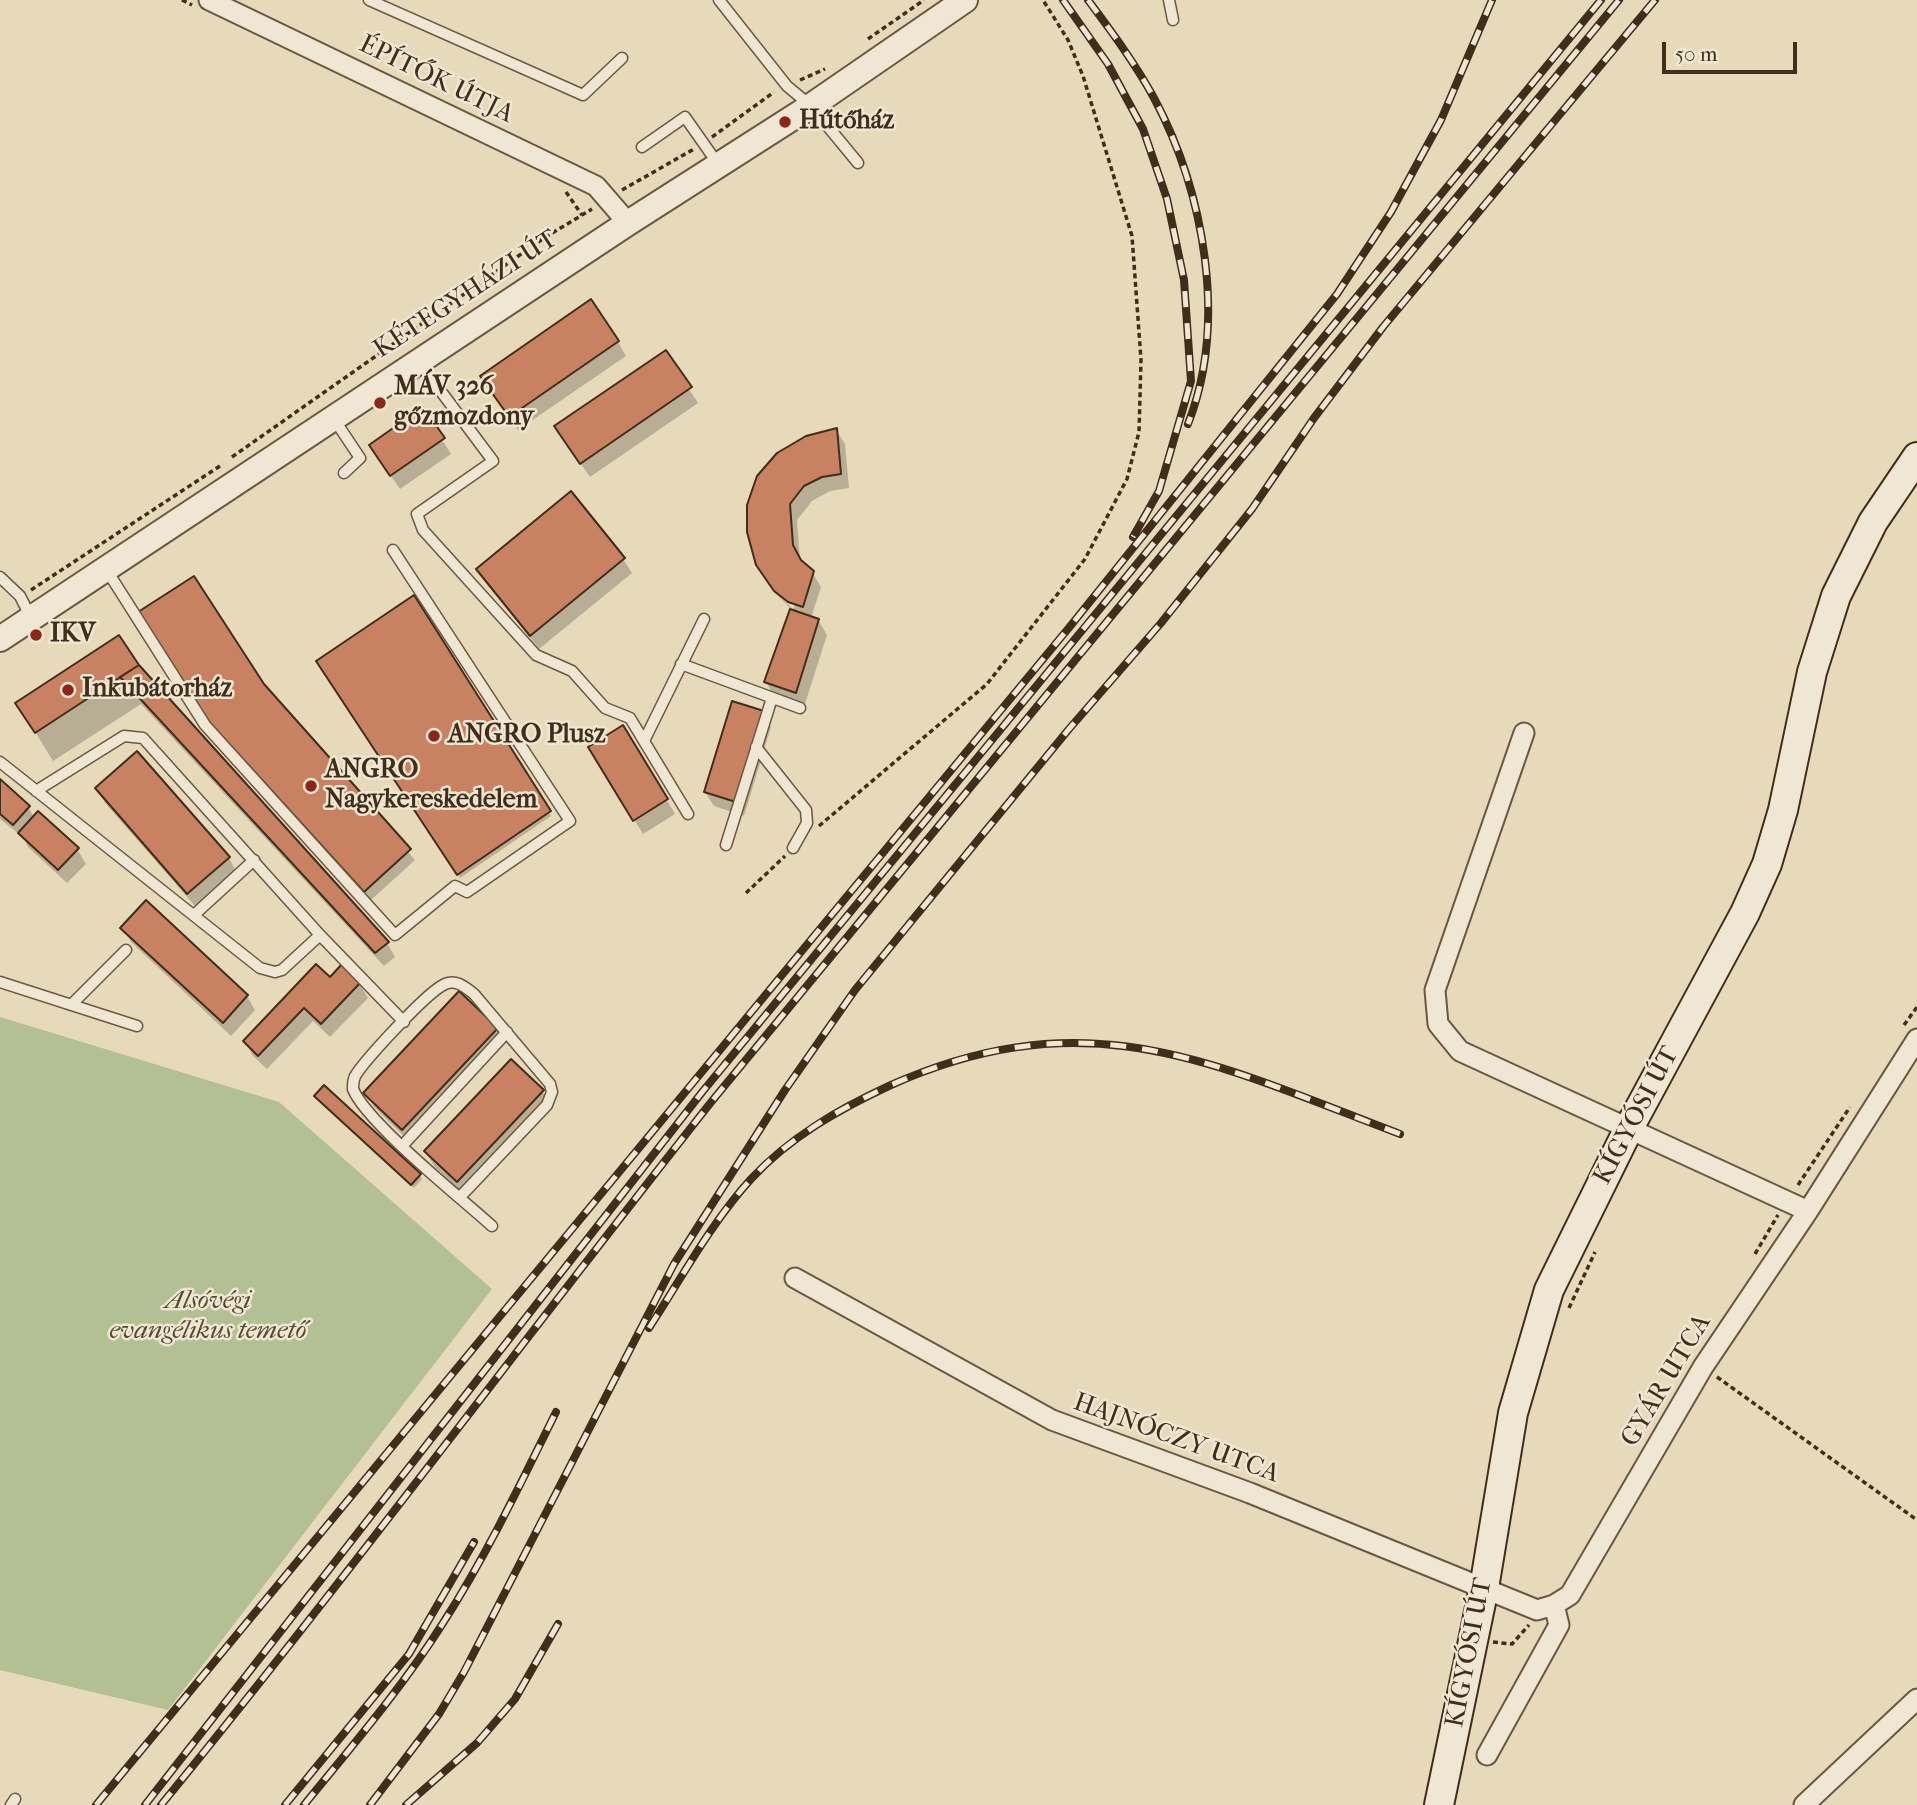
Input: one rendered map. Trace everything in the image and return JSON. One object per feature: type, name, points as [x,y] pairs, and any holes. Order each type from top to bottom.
[{"type":"main road","name":"KÍGYÓSI ÚT","points":[[1440,1805],[1475,1637],[1513,1413],[1530,1346],[1549,1290],[1629,1128],[1713,973],[1767,864],[1796,756],[1812,672],[1836,596],[1873,522],[1917,457]]},
{"type":"street","name":"KÉTEGYHÁZI ÚT","points":[[0,639],[628,223],[811,106],[965,0]]},
{"type":"street","name":"ÉPÍTŐK ÚTJA","points":[[221,3],[596,186],[628,223]]},
{"type":"street","points":[[1524,733],[1435,990],[1438,1024],[1460,1051],[1808,1211]]},
{"type":"street","name":"GYÁR UTCA","points":[[1546,1607],[1570,1595],[1703,1367],[1808,1211],[1909,1034]]},
{"type":"street","name":"HAJNÓCZY UTCA","points":[[796,1278],[1052,1420],[1250,1493],[1484,1588],[1546,1607]]},
{"type":"street","points":[[1487,1755],[1559,1625],[1546,1607]]},
{"type":"street","points":[[1804,1805],[1917,1699]]},
{"type":"lane","points":[[369,0],[583,95],[622,58]]},
{"type":"lane","points":[[719,0],[787,86],[811,106],[858,163]]},
{"type":"lane","points":[[1169,0],[1173,20]]},
{"type":"lane","points":[[642,147],[685,117],[718,164]]},
{"type":"lane","points":[[419,361],[493,461],[417,514],[424,530],[536,655],[572,671],[605,708],[630,718],[688,814]]},
{"type":"lane","points":[[333,418],[360,458],[344,473]]},
{"type":"lane","points":[[106,569],[205,725],[395,935],[455,886],[467,892],[570,821],[393,550]]},
{"type":"lane","points":[[0,577],[20,597],[32,619]]},
{"type":"lane","points":[[644,741],[704,620]]},
{"type":"lane","points":[[681,664],[800,708]]},
{"type":"lane","points":[[726,845],[772,698]]},
{"type":"lane","points":[[36,791],[124,736],[143,738],[320,935],[404,1022]]},
{"type":"lane","points":[[756,747],[806,810],[807,823],[793,848]]},
{"type":"lane","points":[[0,762],[268,971],[282,970],[320,935]]},
{"type":"lane","points":[[194,915],[254,860]]},
{"type":"lane","points":[[71,1005],[126,950]]},
{"type":"lane","points":[[0,982],[137,1026]]},
{"type":"lane","points":[[460,1197],[551,1099],[550,1084],[507,1032],[474,994],[462,985],[453,983],[437,989],[404,1022],[356,1074],[353,1089],[369,1114],[403,1144],[460,1197],[492,1226]]},
{"type":"lane","points":[[403,1144],[507,1032]]},
{"type":"path","points":[[857,47],[924,0]]},
{"type":"path","points":[[746,893],[793,848],[987,684],[1085,559],[1127,479],[1139,432],[1141,360],[1132,236],[1083,76],[1068,40],[1043,0]]},
{"type":"path","points":[[20,597],[230,460],[544,238],[704,144],[731,121],[787,86],[836,62]]},
{"type":"path","points":[[1909,1034],[1917,1007]]},
{"type":"path","points":[[1752,1259],[1787,1200],[1856,1098]]},
{"type":"path","points":[[1703,1367],[1917,1520]]},
{"type":"path","points":[[1475,1637],[1512,1644],[1546,1607]]},
{"type":"green space","name":"Alsóvégi evangélikus temető","points":[[0,1017],[279,1102],[492,1289],[168,1710],[0,1670]]},
{"type":"building","points":[[591,299],[619,341],[509,417],[480,376]]},
{"type":"building","points":[[666,350],[692,387],[580,464],[554,426]]},
{"type":"building","points":[[423,407],[445,438],[390,476],[369,445]]},
{"type":"building","points":[[837,428],[841,474],[822,477],[804,486],[790,504],[793,545],[801,560],[814,571],[803,607],[788,602],[774,591],[756,565],[747,532],[747,505],[757,476],[777,453],[806,436]]},
{"type":"building","points":[[571,491],[625,558],[530,636],[476,569]]},
{"type":"building","name":"ANGRO Nagykereskedelem","points":[[194,576],[264,684],[411,849],[364,892],[210,723],[138,612]]},
{"type":"building","name":"ANGRO Plusz","points":[[414,595],[551,811],[457,875],[316,661]]},
{"type":"building","points":[[790,609],[819,619],[796,693],[764,682]]},
{"type":"building","name":"Inkubátorház","points":[[119,635],[139,665],[35,733],[15,703]]},
{"type":"building","points":[[139,665],[389,942],[375,953],[120,677]]},
{"type":"building","points":[[732,701],[764,711],[736,802],[704,792]]},
{"type":"building","points":[[623,725],[668,799],[633,821],[588,747]]},
{"type":"building","points":[[137,751],[230,857],[187,894],[95,788]]},
{"type":"building","points":[[0,779],[30,806],[13,825],[0,814]]},
{"type":"building","points":[[38,811],[79,848],[58,870],[18,833]]},
{"type":"building","points":[[146,900],[248,995],[223,1023],[120,928]]},
{"type":"building","points":[[316,964],[330,977],[342,964],[361,982],[321,1024],[304,1008],[258,1056],[243,1041]]},
{"type":"building","points":[[459,991],[498,1028],[402,1130],[363,1093]]},
{"type":"building","points":[[511,1059],[544,1090],[457,1182],[424,1151]]},
{"type":"building","points":[[324,1085],[421,1174],[411,1185],[314,1096]]},
{"type":"railway","points":[[1063,0],[1108,64],[1143,129],[1167,199],[1184,280],[1191,381],[1159,491],[1133,537]]},
{"type":"railway","points":[[1088,0],[1131,60],[1154,98],[1186,174],[1197,216],[1205,258],[1207,343],[1200,385],[1188,424]]},
{"type":"railway","points":[[96,1805],[1072,624],[1337,294],[1391,212],[1441,120],[1492,0]]},
{"type":"railway","points":[[145,1805],[703,1091],[1601,0]]},
{"type":"railway","points":[[161,1805],[301,1630],[712,1101],[1619,0]]},
{"type":"railway","points":[[370,1805],[439,1714],[464,1672],[674,1264],[785,1090],[855,990],[1069,729],[1161,623],[1252,509],[1314,418],[1383,327],[1655,0]]},
{"type":"railway","points":[[649,1328],[736,1196],[782,1150],[816,1125],[872,1094],[962,1059],[1028,1046],[1090,1043],[1150,1050],[1270,1084],[1400,1134]]},
{"type":"railway","points":[[304,1805],[394,1694],[443,1623],[488,1546],[556,1412]]},
{"type":"railway","points":[[285,1805],[409,1654],[474,1542]]},
{"type":"railway","points":[[406,1805],[477,1743],[515,1699],[558,1624]]},
{"type":"place","name":"Hűtőház","points":[[785,122]]},
{"type":"place","name":"MÁV 326 gőzmozdony","points":[[380,403]]},
{"type":"place","name":"IKV","points":[[36,635]]},
{"type":"place","name":"Inkubátorház","points":[[68,690]]},
{"type":"place","name":"ANGRO Plusz","points":[[434,736]]},
{"type":"place","name":"ANGRO Nagykereskedelem","points":[[311,786]]}]
